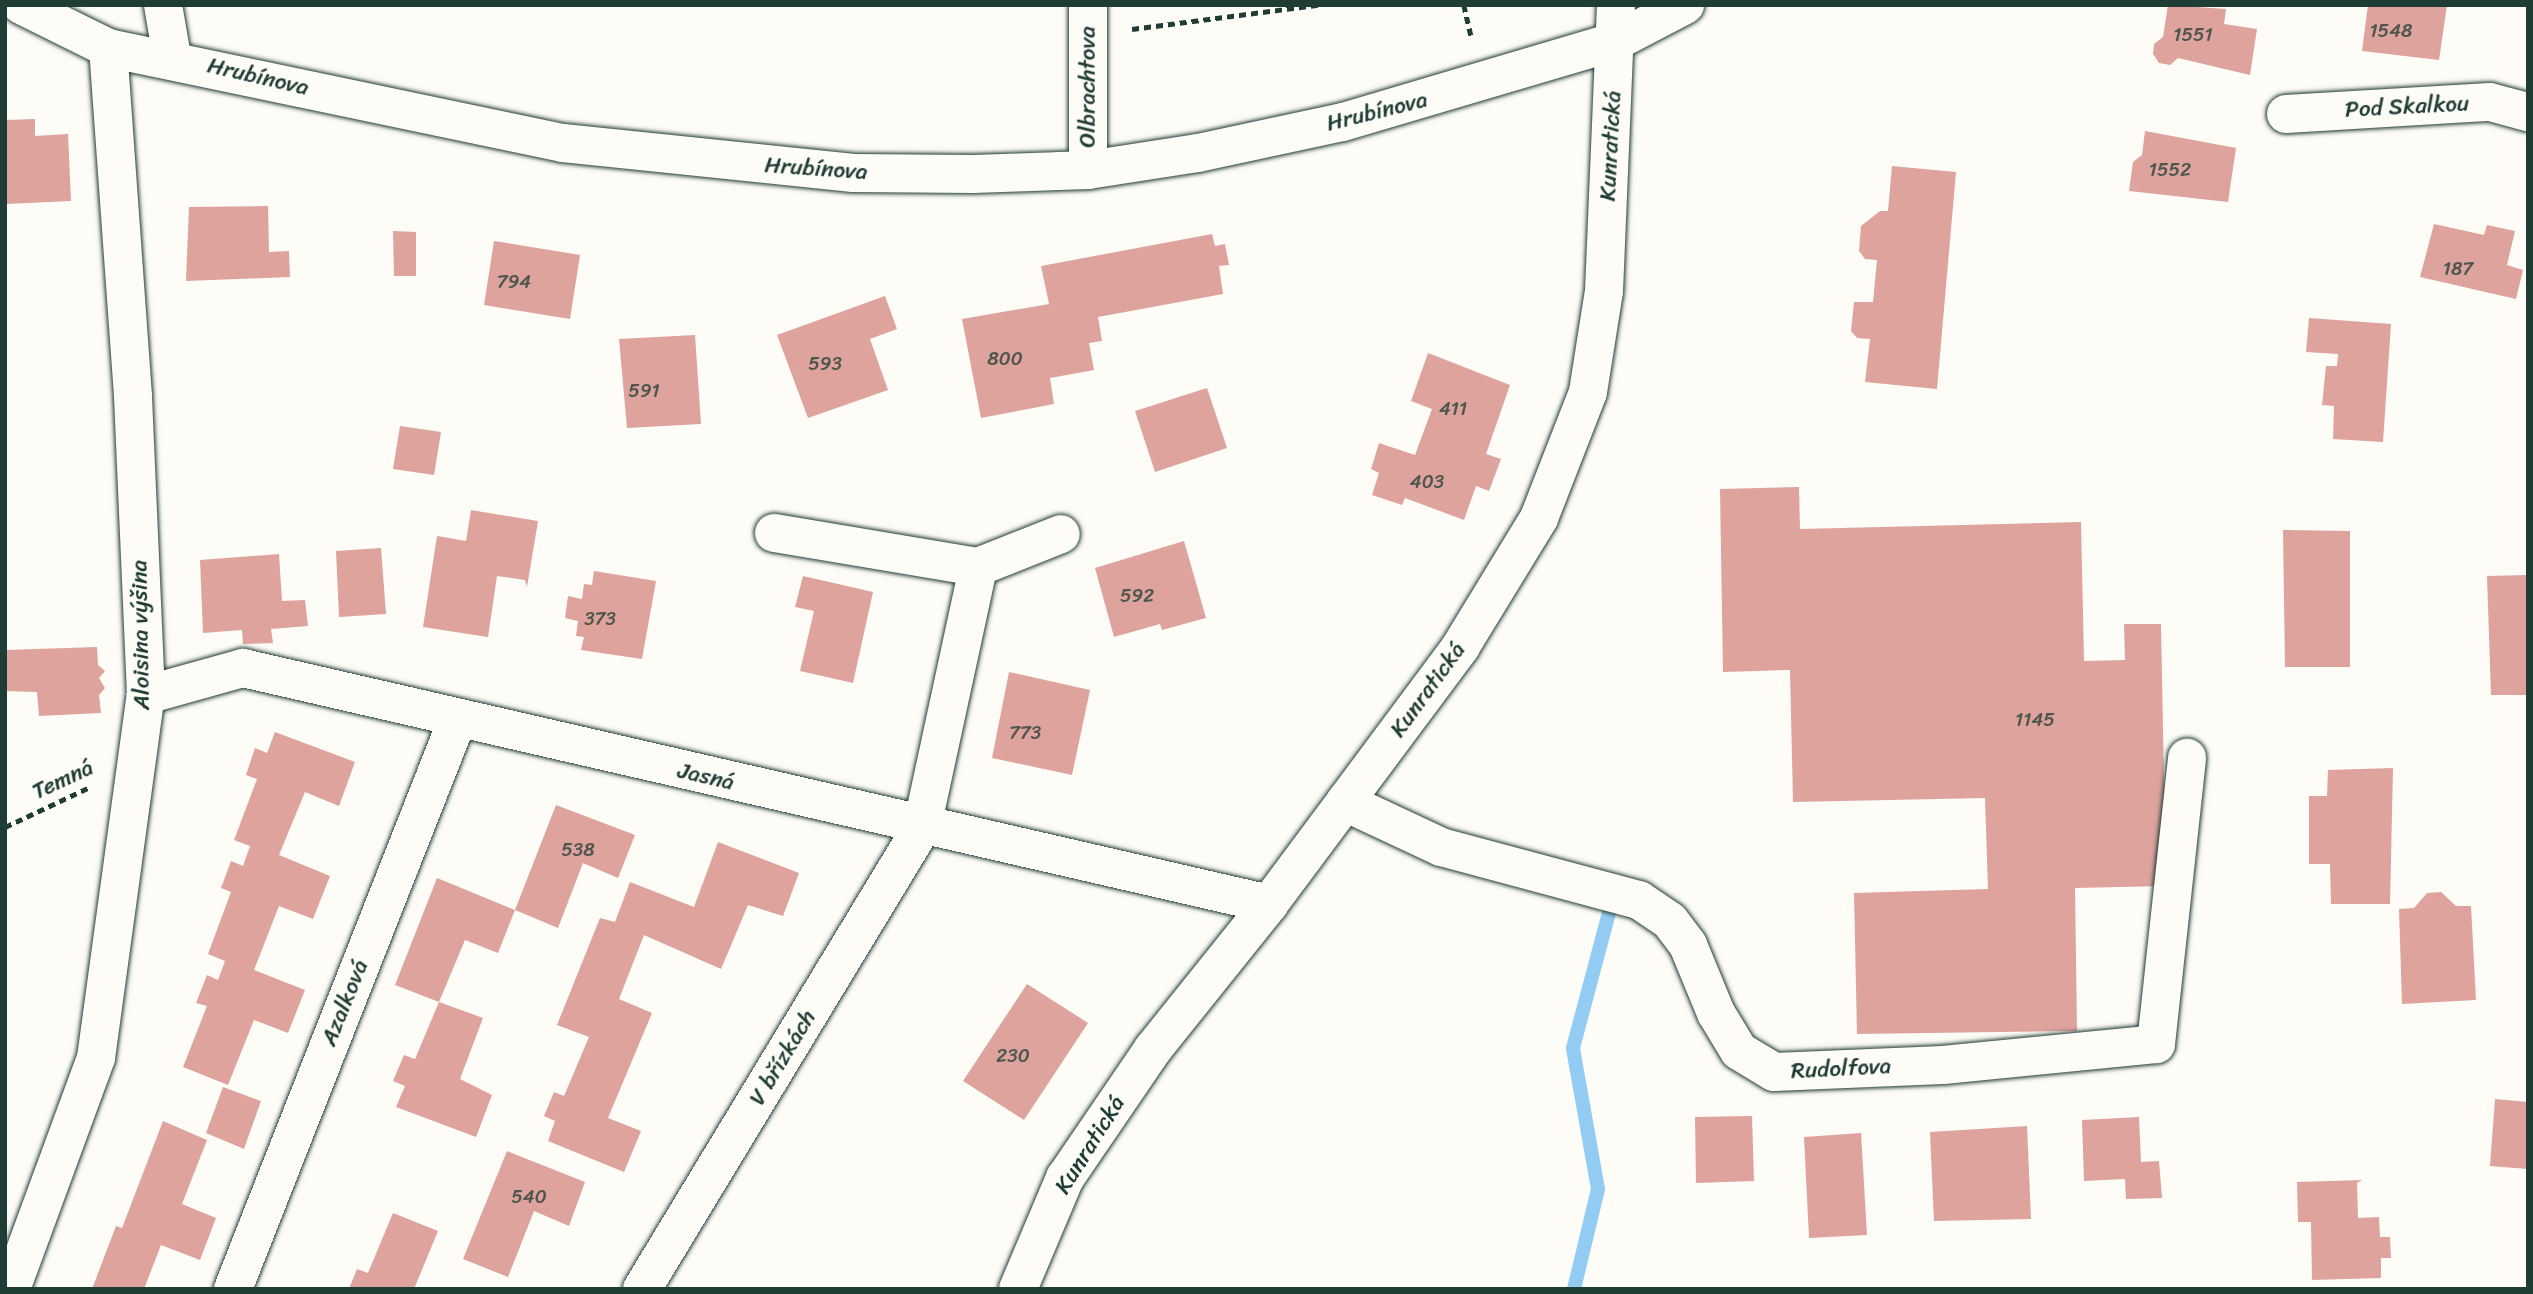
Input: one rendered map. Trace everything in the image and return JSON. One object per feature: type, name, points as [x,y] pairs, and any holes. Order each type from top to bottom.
[{"type":"street","name":"Hrubínova","points":[[21,5],[108,48],[172,58],[385,108],[563,143],[853,173],[1088,170],[1198,153],[1343,121],[1616,23],[1685,5]]},
{"type":"street","points":[[163,5],[172,58]]},
{"type":"street","name":"Olbrachtova","points":[[1087,20],[1088,170]]},
{"type":"street","name":"Kunratická","points":[[1018,1289],[1065,1178],[1153,1049],[1269,904],[1461,646],[1539,518],[1588,392],[1604,291],[1616,23]]},
{"type":"street","name":"Aloisina výšina","points":[[11,1289],[96,1058],[146,695],[133,397],[108,48]]},
{"type":"street","name":"Pod Skalkou","points":[[2286,114],[2490,102],[2528,112]]},
{"type":"street","points":[[774,533],[978,567],[1061,534]]},
{"type":"street","name":"V břízkách","points":[[642,1289],[922,827],[978,567]]},
{"type":"street","name":"Jasná","points":[[146,695],[243,668],[922,827],[1269,904]]},
{"type":"street","name":"Azalková","points":[[233,1289],[458,718]]},
{"type":"street","name":"Rudolfova","points":[[1345,802],[1441,847],[1639,900],[1670,921],[1688,945],[1716,1013],[1739,1051],[1774,1072],[1943,1065],[2156,1044],[2188,758]]},
{"type":"path","points":[[1087,20],[1318,5]]},
{"type":"path","name":"Temná","points":[[5,827],[136,765]]},
{"type":"building","points":[[2168,5],[2226,9],[2224,24],[2257,29],[2250,75],[2178,58],[2170,65],[2159,63],[2153,54],[2154,44],[2163,37]]},
{"type":"building","points":[[2368,5],[2447,5],[2439,60],[2362,51]]},
{"type":"building","points":[[35,119],[35,136],[68,134],[71,201],[6,204],[5,120]]},
{"type":"building","points":[[2145,131],[2236,148],[2228,202],[2129,191],[2133,162],[2142,155]]},
{"type":"building","points":[[1892,166],[1956,172],[1937,389],[1865,382],[1870,339],[1857,338],[1851,331],[1854,302],[1873,302],[1877,260],[1865,259],[1859,251],[1861,226],[1880,211],[1888,211]]},
{"type":"building","points":[[268,206],[269,252],[289,251],[290,277],[186,281],[189,207]]},
{"type":"building","points":[[2434,224],[2484,235],[2487,225],[2515,231],[2507,265],[2523,270],[2516,299],[2420,277]]},
{"type":"building","points":[[393,231],[416,232],[416,276],[394,276]]},
{"type":"building","points":[[1212,234],[1215,246],[1225,244],[1229,265],[1219,266],[1223,294],[1098,317],[1102,341],[1089,343],[1094,370],[1050,378],[1054,404],[981,418],[962,319],[1049,304],[1041,266]]},
{"type":"building","points":[[494,241],[580,255],[570,319],[484,305]]},
{"type":"building","points":[[885,296],[897,329],[870,339],[888,390],[808,418],[777,335]]},
{"type":"building","points":[[2309,318],[2391,324],[2383,442],[2333,439],[2334,406],[2322,405],[2326,366],[2337,366],[2338,354],[2306,352]]},
{"type":"building","points":[[695,335],[701,424],[627,428],[619,339]]},
{"type":"building","points":[[1428,353],[1510,385],[1486,454],[1501,459],[1489,491],[1476,486],[1464,520],[1405,498],[1402,505],[1372,495],[1379,473],[1371,469],[1379,443],[1415,455],[1432,409],[1411,401]]},
{"type":"building","points":[[1207,388],[1227,448],[1155,472],[1135,411]]},
{"type":"building","points":[[400,426],[441,432],[434,475],[393,469]]},
{"type":"building","points":[[1799,487],[1800,529],[2081,522],[2084,661],[2125,660],[2124,624],[2161,624],[2166,886],[2075,888],[2077,1031],[1857,1034],[1854,893],[1988,889],[1985,798],[1793,802],[1790,670],[1723,672],[1720,489]]},
{"type":"building","points":[[471,510],[538,521],[527,587],[525,580],[497,576],[488,637],[423,627],[437,536],[466,541]]},
{"type":"building","points":[[2283,530],[2350,531],[2350,667],[2285,667]]},
{"type":"building","points":[[1184,541],[1206,618],[1162,630],[1160,624],[1114,637],[1095,568]]},
{"type":"building","points":[[381,548],[386,614],[339,617],[336,551]]},
{"type":"building","points":[[279,554],[282,601],[305,600],[308,626],[271,629],[273,643],[243,644],[242,630],[203,633],[200,560]]},
{"type":"building","points":[[594,571],[656,581],[642,659],[581,650],[584,637],[576,636],[578,621],[565,618],[568,596],[582,599],[584,584],[592,585]]},
{"type":"building","points":[[2528,575],[2528,695],[2491,695],[2487,576]]},
{"type":"building","points":[[803,576],[873,592],[853,683],[800,671],[814,611],[795,607]]},
{"type":"building","points":[[97,647],[98,665],[105,671],[99,678],[105,688],[99,695],[101,713],[39,716],[37,692],[5,691],[5,650]]},
{"type":"building","points":[[1009,672],[1090,690],[1072,775],[992,758]]},
{"type":"building","points":[[275,732],[355,762],[339,806],[305,792],[279,855],[330,876],[313,919],[279,906],[254,970],[305,990],[288,1033],[254,1020],[228,1085],[183,1067],[207,1006],[196,1003],[207,975],[218,980],[225,961],[208,954],[231,892],[221,888],[231,861],[243,866],[250,846],[234,840],[257,779],[246,775],[255,748],[267,753]]},
{"type":"building","points":[[2393,768],[2390,904],[2331,904],[2330,864],[2309,864],[2309,796],[2327,796],[2328,770]]},
{"type":"building","points":[[556,805],[635,835],[618,878],[583,863],[558,928],[515,910]]},
{"type":"building","points":[[718,842],[799,873],[783,916],[748,905],[721,969],[644,935],[619,999],[652,1013],[608,1118],[641,1131],[624,1172],[548,1141],[555,1121],[544,1116],[554,1092],[564,1096],[589,1037],[557,1025],[600,918],[615,922],[630,882],[694,907]]},
{"type":"building","points":[[437,878],[515,910],[498,953],[465,940],[439,1002],[395,985]]},
{"type":"building","points":[[2441,892],[2456,906],[2471,906],[2476,1000],[2402,1004],[2399,909],[2414,908],[2427,893]]},
{"type":"building","points":[[1027,984],[1088,1023],[1024,1120],[963,1081]]},
{"type":"building","points":[[439,1002],[483,1018],[460,1079],[492,1095],[476,1137],[396,1107],[405,1086],[393,1081],[404,1055],[415,1059]]},
{"type":"building","points":[[223,1087],[261,1101],[244,1149],[206,1133]]},
{"type":"building","points":[[2495,1099],[2528,1102],[2528,1169],[2490,1166]]},
{"type":"building","points":[[1752,1116],[1754,1181],[1696,1183],[1695,1117]]},
{"type":"building","points":[[2139,1117],[2141,1162],[2159,1161],[2162,1198],[2126,1199],[2125,1179],[2084,1181],[2082,1120]]},
{"type":"building","points":[[163,1121],[207,1140],[182,1204],[216,1218],[200,1260],[161,1245],[144,1289],[92,1289],[116,1226],[122,1228]]},
{"type":"building","points":[[2027,1126],[2031,1219],[1934,1221],[1930,1132]]},
{"type":"building","points":[[1861,1133],[1867,1235],[1809,1238],[1804,1137]]},
{"type":"building","points":[[507,1151],[585,1182],[569,1226],[534,1211],[508,1277],[463,1259]]},
{"type":"building","points":[[2362,1180],[2357,1183],[2358,1218],[2379,1217],[2380,1237],[2390,1237],[2391,1258],[2381,1258],[2381,1278],[2312,1280],[2311,1222],[2298,1222],[2297,1182]]},
{"type":"building","points":[[393,1213],[438,1231],[414,1289],[349,1289],[357,1269],[368,1273]]},
{"type":"waterway","points":[[1574,1289],[1598,1189],[1573,1048],[1609,913]]}]
